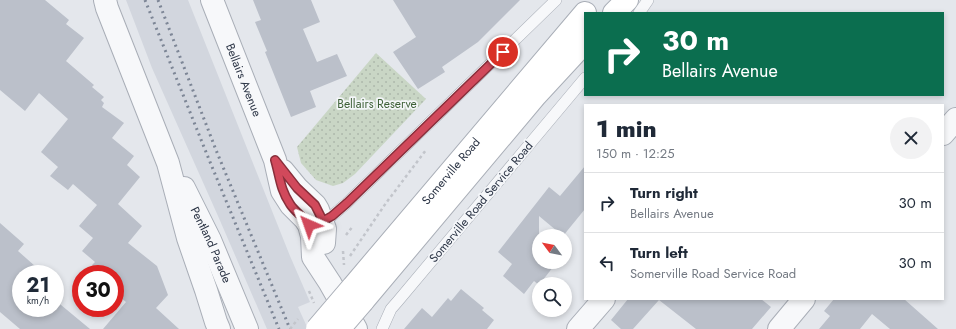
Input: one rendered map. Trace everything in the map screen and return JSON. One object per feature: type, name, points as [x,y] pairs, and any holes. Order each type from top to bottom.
[{"type":"main road","name":"Somerville Road","points":[[586,12],[597,0]]},
{"type":"main road","points":[[615,12],[627,0]]},
{"type":"main road","name":"Somerville Road","points":[[339,329],[357,294],[584,14]]},
{"type":"main road","name":"Somerville Road","points":[[317,329],[357,294],[584,43]]},
{"type":"street","name":"Bellairs Avenue","points":[[212,0],[275,160],[282,191],[291,205],[305,219],[316,224]]},
{"type":"street","name":"Pentland Parade","points":[[105,3],[168,163],[188,238],[219,329]]},
{"type":"street","points":[[944,133],[956,119]]},
{"type":"street","name":"Pentland Parade","points":[[168,163],[187,193],[210,240],[247,329]]},
{"type":"street","points":[[316,224],[312,236],[313,257],[336,275],[356,329]]},
{"type":"street","points":[[578,329],[603,300]]},
{"type":"street","points":[[779,329],[803,300]]},
{"type":"lane","points":[[316,224],[332,216],[347,203],[556,0]]},
{"type":"lane","points":[[639,12],[647,0]]},
{"type":"lane","name":"Somerville Road Service Road","points":[[382,329],[391,309],[584,79]]},
{"type":"path","points":[[336,275],[386,202],[432,141],[422,131]]},
{"type":"path","points":[[343,256],[344,265]]},
{"type":"shaded area","points":[[126,0],[188,0],[290,256],[310,302],[298,307],[308,329],[267,329],[152,68]]},
{"type":"green space","name":"Bellairs Reserve","points":[[376,53],[426,99],[355,174],[343,183],[333,186],[316,180],[301,163],[297,147]]},
{"type":"building","points":[[0,0],[45,0],[69,20],[66,24],[84,38],[66,61],[94,85],[92,87],[104,97],[101,100],[104,103],[102,107],[124,123],[112,138],[134,156],[127,165],[140,177],[118,204],[142,226],[128,243],[157,266],[168,295],[156,308],[179,329],[103,329],[113,317],[124,317],[124,304],[126,302],[124,300],[124,265],[92,265],[95,262],[82,251],[93,238],[79,226],[97,205],[73,184],[68,190],[50,176],[58,167],[41,152],[68,119],[39,93],[25,111],[0,90]]},
{"type":"building","points":[[253,0],[311,0],[320,22],[303,29],[317,62],[337,54],[347,76],[310,91],[316,107],[291,117],[265,52],[267,51],[255,22],[261,20]]},
{"type":"building","points":[[393,0],[520,0],[478,42],[442,67],[445,72],[418,89],[393,52],[416,37]]},
{"type":"building","points":[[584,167],[584,210],[569,229],[555,229],[539,216],[539,229],[532,229],[532,269],[552,269],[545,277],[532,277],[532,284],[524,294],[503,276],[512,264],[498,252],[549,187],[560,196]]},
{"type":"building","points":[[0,223],[24,244],[18,251],[34,265],[12,265],[12,317],[64,317],[64,307],[72,314],[72,317],[76,317],[90,329],[20,329],[0,312]]},
{"type":"building","points":[[461,289],[484,308],[482,310],[494,320],[487,329],[404,329],[422,308],[432,317],[448,298],[451,301]]},
{"type":"building","points":[[627,300],[659,300],[633,329],[621,329],[611,320]]},
{"type":"building","points":[[659,300],[762,300],[771,307],[752,329],[696,329]]},
{"type":"building","points":[[833,300],[905,300],[938,329],[890,329],[872,314],[860,329],[819,329],[830,316],[824,311]]},
{"type":"railway","points":[[145,0],[279,329]]},
{"type":"railway","points":[[158,0],[216,150],[290,329]]},
{"type":"route","points":[[309,225],[294,209],[282,191],[275,160],[291,182],[315,205],[323,221],[332,216],[347,203],[503,52]]}]
